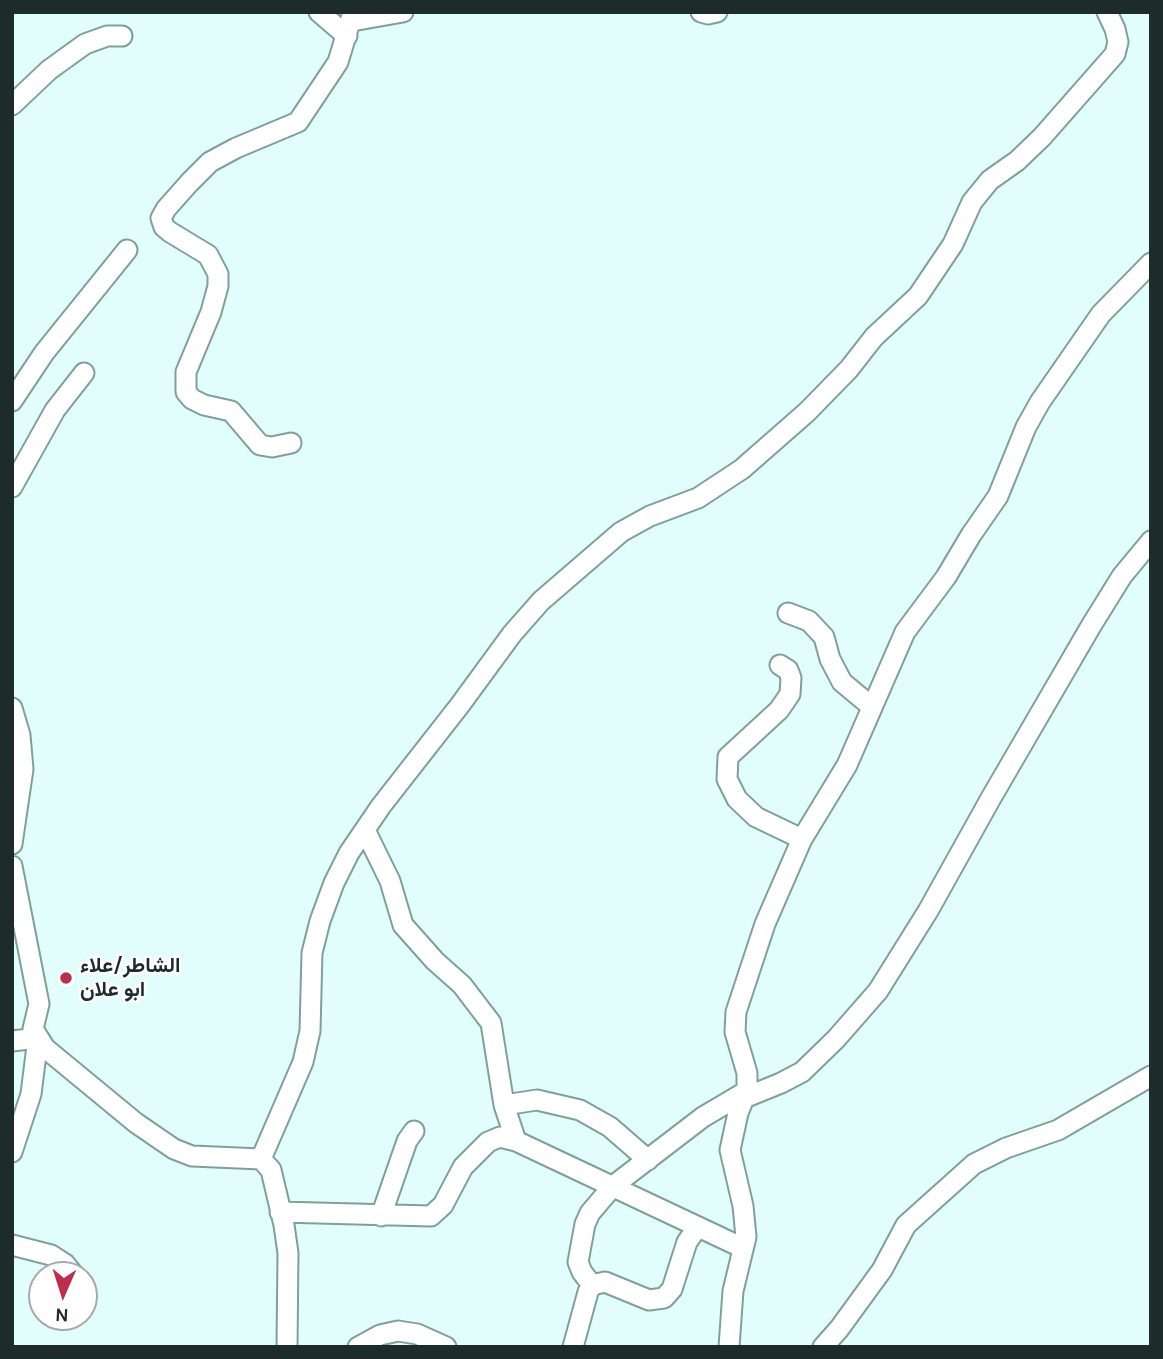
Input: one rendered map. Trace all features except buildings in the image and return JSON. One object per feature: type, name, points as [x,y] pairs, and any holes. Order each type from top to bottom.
[{"type":"street","points":[[319,12],[350,23],[403,12]]},
{"type":"street","points":[[701,12],[717,12]]},
{"type":"street","points":[[261,1160],[303,1062],[310,1031],[312,953],[320,921],[334,883],[365,830],[512,634],[541,601],[621,532],[650,516],[698,498],[753,460],[807,412],[849,369],[874,337],[918,296],[953,244],[971,202],[990,180],[1042,137],[1115,54],[1118,42],[1107,12]]},
{"type":"street","points":[[291,443],[272,447],[260,444],[231,411],[204,405],[192,399],[186,392],[186,372],[211,312],[218,286],[218,274],[208,255],[170,232],[164,227],[161,218],[170,204],[210,162],[236,148],[299,122],[338,62],[350,23]]},
{"type":"street","points":[[12,105],[49,70],[85,44],[107,36],[122,36]]},
{"type":"street","points":[[12,401],[44,353],[127,250]]},
{"type":"street","points":[[729,1347],[733,1291],[746,1237],[743,1206],[730,1150],[745,1094],[747,1073],[735,1032],[736,1012],[765,924],[802,839],[847,765],[905,632],[946,577],[998,496],[1026,427],[1040,402],[1101,314],[1151,263]]},
{"type":"street","points":[[12,487],[55,410],[84,373]]},
{"type":"street","points":[[592,1286],[578,1262],[578,1251],[590,1213],[613,1186],[703,1117],[745,1094],[781,1083],[802,1072],[836,1039],[878,991],[928,911],[1091,626],[1122,576],[1151,541]]},
{"type":"street","points":[[788,613],[809,621],[824,637],[830,659],[842,682],[872,707]]},
{"type":"street","points":[[780,665],[788,670],[791,678],[790,694],[779,710],[728,757],[727,779],[737,799],[756,817],[802,839]]},
{"type":"street","points":[[12,708],[20,736],[23,769],[12,844]]},
{"type":"street","points":[[365,830],[390,881],[403,925],[435,961],[462,985],[491,1023],[504,1105],[516,1141]]},
{"type":"street","points":[[12,866],[39,1004],[33,1029],[50,1053],[93,1085],[136,1123],[179,1152],[191,1156],[261,1160],[271,1170],[288,1253],[287,1347]]},
{"type":"street","points":[[12,1041],[38,1038]]},
{"type":"street","points":[[12,1152],[29,1104],[38,1038]]},
{"type":"street","points":[[823,1347],[882,1270],[906,1225],[974,1164],[1006,1148],[1058,1130],[1151,1076]]},
{"type":"street","points":[[504,1105],[537,1100],[580,1110],[601,1119],[648,1160]]},
{"type":"street","points":[[381,1216],[407,1141],[414,1131]]},
{"type":"street","points":[[280,1212],[423,1217],[435,1214],[443,1205],[463,1167],[487,1142],[500,1137],[516,1141],[743,1248]]},
{"type":"street","points":[[573,1347],[592,1286],[605,1282],[649,1300],[664,1298],[672,1289],[687,1242],[697,1228]]},
{"type":"street","points":[[12,1245],[51,1255],[60,1261]]},
{"type":"street","points":[[358,1347],[380,1335],[398,1331],[417,1334],[446,1347]]},
{"type":"place","name":"الشاطر/علاء ابو علان","points":[[66,978]]}]
